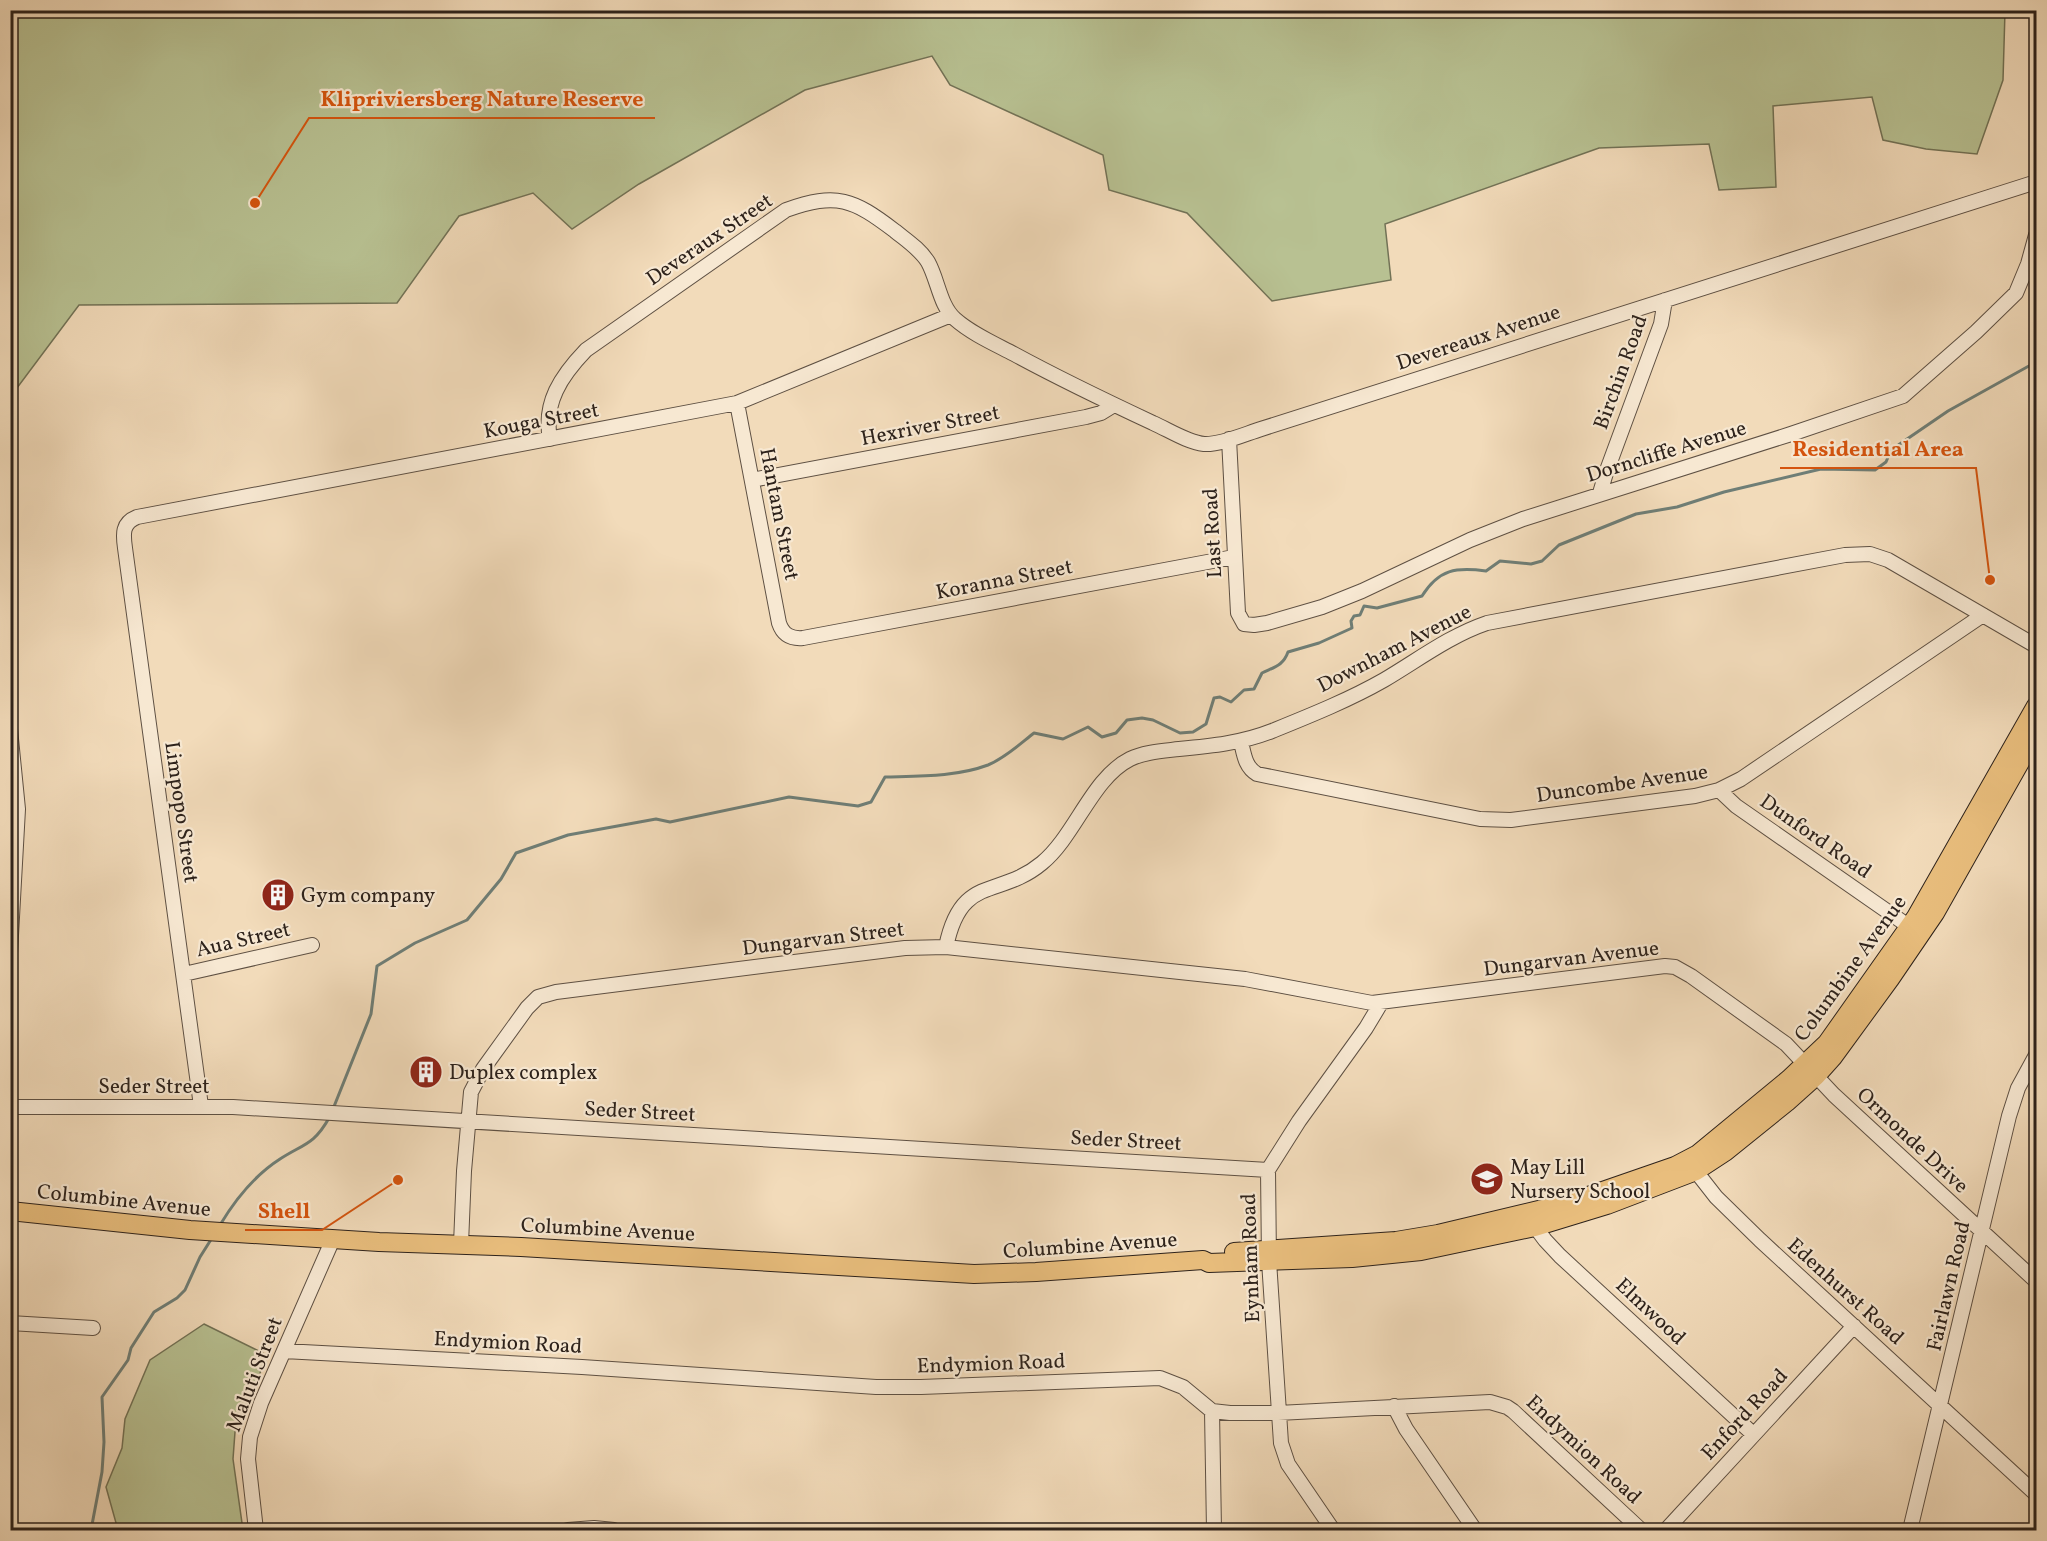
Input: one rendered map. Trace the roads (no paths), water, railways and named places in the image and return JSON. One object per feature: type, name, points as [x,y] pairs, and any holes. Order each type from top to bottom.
[{"type":"main road","name":"Columbine Avenue","points":[[10,1211],[190,1230],[974,1274],[1203,1260],[1208,1256],[1397,1248],[1531,1221],[1597,1194],[1692,1166],[1712,1145],[1811,1070],[1827,1043],[1915,931],[1989,804],[2037,706]]},
{"type":"main road","name":"Columbine Avenue","points":[[1989,804],[2037,734]]},
{"type":"street","name":"Devereaux Avenue","points":[[951,315],[968,329],[1114,405],[1201,444],[1212,444],[2037,182]]},
{"type":"street","name":"Deveraux Street","points":[[550,440],[547,418],[550,404],[570,368],[586,350],[786,210],[815,200],[841,201],[865,209],[917,249],[929,264],[951,315]]},
{"type":"street","name":"Dorncliffe Avenue","points":[[1244,624],[1268,623],[1322,607],[1498,528],[1903,396],[2016,294],[2037,235]]},
{"type":"street","name":"Birchin Road","points":[[1600,493],[1661,324],[1665,300]]},
{"type":"street","name":"Kouga Street","points":[[127,524],[137,518],[737,403],[951,315]]},
{"type":"street","name":"Hantam Street","points":[[737,403],[775,605],[783,633]]},
{"type":"street","name":"Hexriver Street","points":[[752,480],[1086,417],[1101,413],[1114,405]]},
{"type":"street","name":"Last Road","points":[[1229,439],[1238,613],[1244,624]]},
{"type":"street","name":"Limpopo Street","points":[[127,524],[123,533],[201,1106]]},
{"type":"street","name":"Downham Avenue","points":[[946,946],[951,926],[960,907],[977,894],[1030,872],[1041,864],[1060,844],[1095,794],[1120,765],[1144,754],[1241,742],[1272,731],[1365,689],[1454,636],[1487,623],[1845,555],[1870,554],[1888,560],[2037,646]]},
{"type":"street","name":"Koranna Street","points":[[783,633],[791,638],[803,638],[1234,557]]},
{"type":"street","name":"Duncombe Avenue","points":[[1241,742],[1246,762],[1257,774],[1480,819],[1524,818],[1695,796],[1719,790],[1741,779],[1983,615]]},
{"type":"street","points":[[10,729],[18,809],[10,953]]},
{"type":"street","name":"Dunford Road","points":[[1719,790],[1736,806],[1915,931]]},
{"type":"street","name":"Aua Street","points":[[184,974],[312,945]]},
{"type":"street","name":"Dungarvan Street","points":[[461,1244],[471,1092],[483,1068],[527,1008],[534,1000],[547,993],[905,948],[946,946],[1245,979],[1363,1003],[1381,1003]]},
{"type":"street","name":"Dungarvan Avenue","points":[[1381,1003],[1670,966],[1691,976],[1776,1037],[1796,1053],[1811,1070]]},
{"type":"street","name":"Eynham Road","points":[[1333,1530],[1285,1457],[1281,1443],[1269,1254],[1268,1170],[1381,1003]]},
{"type":"street","name":"Fairlawn Road","points":[[1910,1530],[2013,1101],[2037,1054]]},
{"type":"street","name":"Ormonde Drive","points":[[1811,1070],[2037,1281]]},
{"type":"street","name":"Seder Street","points":[[10,1107],[201,1106],[1268,1170]]},
{"type":"street","name":"Edenhurst Road","points":[[1692,1166],[1716,1197],[1760,1240],[2037,1494]]},
{"type":"street","name":"Elmwood","points":[[1531,1221],[1560,1256],[1753,1434]]},
{"type":"street","name":"Maluti Street","points":[[256,1530],[249,1476],[248,1445],[261,1403],[333,1239]]},
{"type":"street","points":[[10,1323],[93,1328]]},
{"type":"street","name":"Enford Road","points":[[1666,1530],[1854,1326]]},
{"type":"street","name":"Endymion Road","points":[[284,1351],[570,1366],[876,1387],[1153,1378],[1176,1383],[1212,1411],[1230,1413],[1498,1403],[1507,1407],[1641,1530]]},
{"type":"street","points":[[1394,1406],[1406,1429],[1475,1530]]},
{"type":"street","points":[[1212,1411],[1214,1530]]},
{"type":"street","points":[[568,1530],[588,1528],[614,1530]]},
{"type":"waterway","points":[[333,1109],[371,1014],[377,966],[415,943],[467,920],[501,879],[516,853],[568,835],[656,819],[670,822],[789,797],[858,806],[871,802],[885,777],[937,775],[976,769],[1000,759],[1034,733],[1063,739],[1088,727],[1102,737],[1116,733],[1127,720],[1142,718],[1153,720],[1180,733],[1193,732],[1206,724],[1214,698],[1220,697],[1231,702],[1244,690],[1254,689],[1262,673],[1281,663],[1288,652],[1319,643],[1352,628],[1351,621],[1354,616],[1360,615],[1364,606],[1377,608],[1422,596],[1435,580],[1449,572],[1466,569],[1486,571],[1500,561],[1531,564],[1542,561],[1559,545],[1636,514],[1677,507],[1724,492],[1821,469],[1875,470],[1886,462],[1891,450],[1948,411],[2036,362]]},
{"type":"waterway","points":[[220,1225],[232,1206],[254,1180],[271,1165],[313,1139],[329,1118]]},
{"type":"waterway","points":[[91,1530],[102,1472],[104,1442],[102,1397],[128,1360],[131,1348],[154,1312],[177,1298],[185,1290],[200,1257],[212,1238]]},
{"type":"place","name":"Klipriviersberg Nature Reserve","points":[[255,203]]},
{"type":"place","name":"Residential Area","points":[[1990,580]]},
{"type":"place","name":"Gym company","points":[[278,895]]},
{"type":"place","name":"Duplex complex","points":[[426,1072]]},
{"type":"place","name":"May Lill Nursery School","points":[[1487,1179]]},
{"type":"place","name":"Shell","points":[[398,1180]]}]
